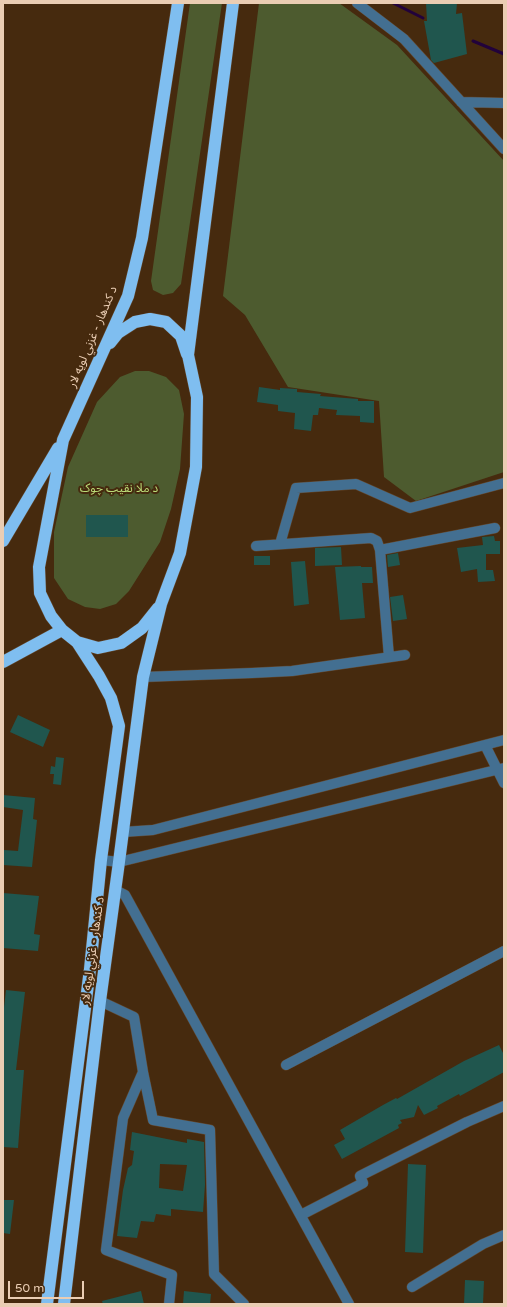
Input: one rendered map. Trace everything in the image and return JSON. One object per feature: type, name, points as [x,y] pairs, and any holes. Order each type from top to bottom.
[{"type":"highway","name":"د کندهار - غزني لويه لار","points":[[47,1304],[90,969],[119,726],[111,698],[99,676],[77,642],[62,630],[51,616],[40,593],[39,567],[63,440],[128,296],[142,238],[178,3]]},
{"type":"highway","name":"د کندهار - غزني لويه لار","points":[[64,1304],[100,1001],[143,677],[161,604],[180,553],[196,467],[197,397],[188,355],[233,3]]},
{"type":"highway","points":[[103,352],[118,333],[135,322],[150,319],[166,322],[180,336],[188,355]]},
{"type":"highway","points":[[3,540],[63,440]]},
{"type":"highway","name":"د کندهار - غزني لويه لار","points":[[77,642],[98,648],[121,643],[142,628],[161,604]]},
{"type":"highway","points":[[3,662],[62,630]]},
{"type":"street","points":[[357,3],[404,39],[504,149]]},
{"type":"street","points":[[461,102],[504,104]]},
{"type":"street","points":[[280,544],[296,488],[356,484],[410,508],[504,483]]},
{"type":"street","points":[[380,550],[495,528]]},
{"type":"street","points":[[256,546],[371,538],[377,541],[380,550],[389,657]]},
{"type":"street","points":[[143,677],[252,674],[292,671],[405,655]]},
{"type":"street","points":[[123,832],[153,830],[504,740]]},
{"type":"street","points":[[485,745],[500,769],[504,783]]},
{"type":"street","points":[[102,860],[119,862],[500,769]]},
{"type":"street","points":[[115,890],[125,895],[349,1304]]},
{"type":"street","points":[[286,1065],[504,951]]},
{"type":"street","points":[[100,1001],[134,1017],[153,1120],[210,1130],[214,1274],[244,1304]]},
{"type":"street","points":[[144,1072],[123,1118],[106,1250],[172,1275],[168,1304]]},
{"type":"street","points":[[301,1215],[363,1183],[360,1176],[460,1126],[504,1106]]},
{"type":"street","points":[[412,1287],[483,1244],[504,1235]]},
{"type":"green space","points":[[190,3],[222,3],[181,284],[173,293],[163,295],[153,290],[151,281]]},
{"type":"green space","points":[[259,3],[339,3],[397,45],[504,161],[504,472],[416,501],[384,477],[379,401],[288,387],[245,315],[223,296]]},
{"type":"green space","name":"د ملا نقيب چوک","points":[[135,371],[149,371],[166,377],[179,390],[184,414],[180,469],[171,509],[160,542],[129,591],[116,604],[100,609],[85,607],[68,599],[54,578],[54,532],[68,467],[97,402],[120,377]]},
{"type":"building","points":[[426,3],[457,3],[456,14],[462,13],[467,54],[434,63],[431,60],[424,21],[427,21]]},
{"type":"building","points":[[259,387],[280,390],[280,388],[297,389],[297,392],[321,394],[320,396],[358,399],[358,401],[374,401],[374,423],[360,422],[360,416],[336,415],[337,410],[319,408],[318,415],[313,415],[311,431],[294,429],[295,413],[278,411],[278,405],[257,402]]},
{"type":"building","points":[[86,515],[128,515],[128,537],[86,537]]},
{"type":"building","points":[[494,536],[495,541],[500,541],[500,554],[486,554],[486,570],[493,570],[495,581],[478,582],[477,569],[461,572],[457,548],[483,545],[482,537]]},
{"type":"building","points":[[341,547],[342,565],[315,566],[315,548]]},
{"type":"building","points":[[398,553],[400,565],[388,567],[387,555]]},
{"type":"building","points":[[254,556],[270,556],[270,565],[254,565]]},
{"type":"building","points":[[305,561],[309,604],[294,606],[291,562]]},
{"type":"building","points":[[335,567],[372,567],[373,583],[362,583],[365,618],[340,620]]},
{"type":"building","points":[[403,595],[407,619],[393,621],[390,597]]},
{"type":"building","points":[[18,715],[50,730],[43,747],[10,732]]},
{"type":"building","points":[[56,757],[64,758],[61,785],[53,784],[54,774],[50,774],[51,766],[55,767]]},
{"type":"building","points":[[3,795],[35,798],[33,819],[37,820],[32,867],[3,865],[4,850],[18,851],[23,810],[3,807]]},
{"type":"building","points":[[3,893],[39,896],[34,934],[40,935],[38,951],[3,948]]},
{"type":"building","points":[[6,990],[25,992],[16,1070],[24,1070],[18,1148],[3,1147],[3,1016]]},
{"type":"building","points":[[499,1045],[504,1055],[504,1072],[460,1096],[459,1094],[437,1106],[438,1108],[424,1115],[418,1105],[414,1117],[400,1120],[402,1123],[398,1125],[399,1128],[342,1159],[334,1145],[345,1139],[340,1130],[464,1061]]},
{"type":"building","points":[[132,1132],[187,1143],[187,1139],[204,1142],[205,1185],[203,1212],[171,1209],[171,1216],[156,1214],[154,1222],[141,1221],[137,1238],[117,1236],[123,1190],[128,1168],[132,1165],[134,1151],[130,1150]],"holes":[[[160,1164],[187,1165],[183,1191],[159,1188]]]},
{"type":"building","points":[[408,1164],[426,1165],[423,1253],[405,1252]]},
{"type":"building","points":[[3,1200],[14,1200],[10,1234],[3,1233]]},
{"type":"building","points":[[465,1280],[484,1281],[483,1304],[464,1304]]},
{"type":"building","points":[[141,1291],[144,1304],[103,1304],[102,1301]]},
{"type":"building","points":[[184,1291],[211,1294],[210,1304],[183,1304]]},
{"type":"waterway","points":[[393,3],[423,18]]},
{"type":"waterway","points":[[473,41],[504,54]]}]
